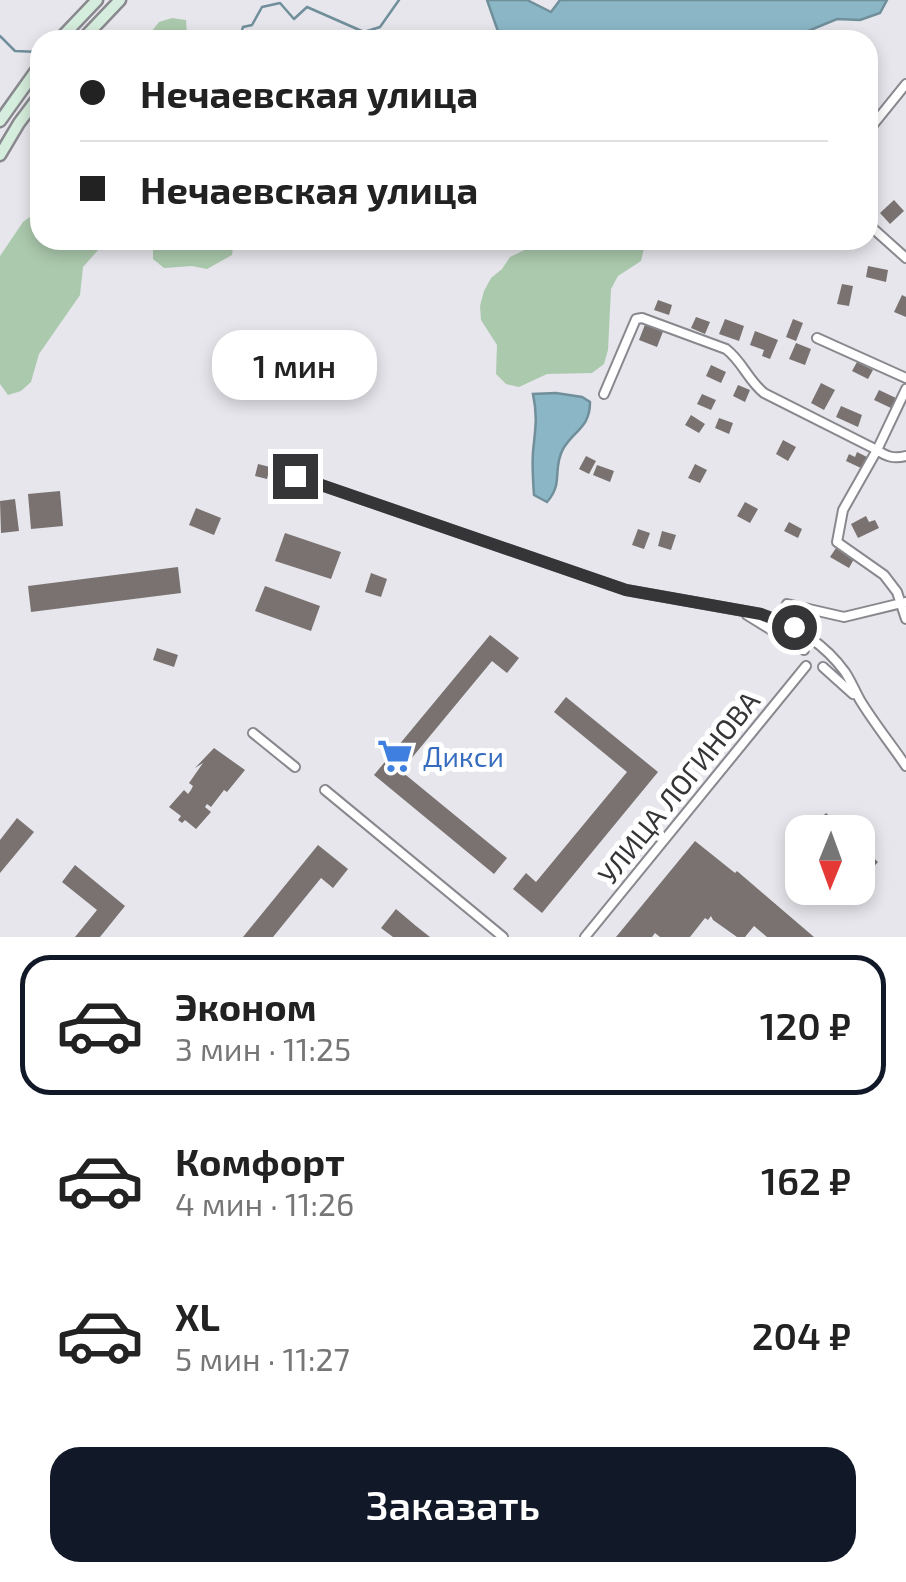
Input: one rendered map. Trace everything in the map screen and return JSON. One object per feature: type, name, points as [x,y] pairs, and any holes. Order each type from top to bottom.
[{"type":"main road","points":[[68,30],[97,0]]},
{"type":"main road","points":[[92,30],[120,0]]},
{"type":"main road","points":[[2,119],[30,79]]},
{"type":"main road","points":[[0,155],[30,109]]},
{"type":"street","points":[[878,119],[906,84]]},
{"type":"street","points":[[878,233],[906,258]]},
{"type":"street","points":[[604,394],[636,319],[642,318],[726,349],[764,393],[886,456],[906,456]]},
{"type":"street","points":[[818,338],[906,378]]},
{"type":"street","points":[[906,389],[843,510],[837,542],[884,575],[903,603],[906,619]]},
{"type":"street","points":[[295,476],[626,590],[761,614],[806,634],[844,672],[906,766]]},
{"type":"street","points":[[778,622],[787,604],[844,616],[903,603]]},
{"type":"street","points":[[744,612],[804,650]]},
{"type":"street","points":[[812,644],[822,647],[828,658],[823,667],[806,666],[802,659],[804,650],[812,644]]},
{"type":"street","name":"УЛИЦА ЛОГИНОВА","points":[[585,937],[806,666]]},
{"type":"street","points":[[823,667],[860,701]]},
{"type":"street","points":[[253,733],[295,767]]},
{"type":"street","points":[[324,790],[503,937]]},
{"type":"green space","points":[[172,18],[186,20],[187,30],[153,30],[159,22]]},
{"type":"green space","points":[[30,217],[30,250],[98,250],[83,267],[80,295],[39,354],[31,382],[8,395],[0,384],[0,256]]},
{"type":"green space","points":[[153,250],[233,250],[232,255],[207,269],[164,268],[153,259]]},
{"type":"green space","points":[[525,250],[644,250],[641,261],[618,276],[611,289],[604,364],[592,373],[547,374],[519,387],[506,384],[496,374],[497,345],[481,320],[480,306],[491,278],[510,257]]},
{"type":"water","points":[[487,0],[527,0],[551,12],[560,0],[887,0],[880,13],[860,20],[837,19],[810,30],[498,30]]},
{"type":"water","points":[[556,393],[590,402],[584,423],[563,449],[555,489],[547,502],[534,495],[533,394]]},
{"type":"building","points":[[894,200],[904,211],[890,224],[880,213]]},
{"type":"building","points":[[868,266],[888,270],[886,282],[866,277]]},
{"type":"building","points":[[842,284],[853,286],[849,306],[837,304]]},
{"type":"building","points":[[902,295],[906,297],[906,317],[894,312]]},
{"type":"building","points":[[658,300],[672,305],[669,315],[654,310]]},
{"type":"building","points":[[696,317],[710,322],[705,334],[691,328]]},
{"type":"building","points":[[725,319],[744,326],[739,341],[719,334]]},
{"type":"building","points":[[793,319],[803,323],[796,341],[786,337]]},
{"type":"building","points":[[646,322],[664,329],[657,347],[639,340]]},
{"type":"building","points":[[755,331],[778,340],[770,359],[762,356],[764,350],[750,345]]},
{"type":"building","points":[[796,343],[811,349],[805,365],[789,359]]},
{"type":"building","points":[[857,362],[873,370],[868,379],[852,371]]},
{"type":"building","points":[[711,365],[726,372],[721,383],[706,376]]},
{"type":"building","points":[[821,383],[835,390],[824,410],[811,403]]},
{"type":"building","points":[[738,385],[750,390],[745,402],[733,396]]},
{"type":"building","points":[[879,390],[896,398],[891,408],[874,400]]},
{"type":"building","points":[[702,394],[716,400],[711,410],[697,404]]},
{"type":"building","points":[[841,406],[862,415],[858,427],[836,417]]},
{"type":"building","points":[[691,415],[705,424],[699,433],[685,425]]},
{"type":"building","points":[[719,418],[733,423],[729,434],[715,428]]},
{"type":"building","points":[[783,440],[796,447],[788,461],[776,454]]},
{"type":"building","points":[[857,452],[869,458],[863,469],[846,461],[849,454],[855,457]]},
{"type":"building","points":[[586,456],[596,461],[589,474],[579,469]]},
{"type":"building","points":[[258,464],[270,467],[267,479],[255,476]]},
{"type":"building","points":[[695,464],[707,470],[700,483],[688,478]]},
{"type":"building","points":[[597,465],[614,471],[610,482],[593,475]]},
{"type":"building","points":[[60,491],[63,526],[31,529],[28,494]]},
{"type":"building","points":[[15,499],[19,531],[1,533],[0,501]]},
{"type":"building","points":[[745,502],[758,509],[750,523],[737,516]]},
{"type":"building","points":[[196,508],[221,518],[214,535],[189,525]]},
{"type":"building","points":[[866,516],[869,522],[875,520],[879,528],[858,538],[851,524]]},
{"type":"building","points":[[789,522],[802,529],[798,538],[784,531]]},
{"type":"building","points":[[638,529],[650,533],[644,549],[632,545]]},
{"type":"building","points":[[662,531],[676,535],[671,550],[658,546]]},
{"type":"building","points":[[285,533],[341,552],[331,579],[275,561]]},
{"type":"building","points":[[836,548],[854,559],[849,568],[830,557]]},
{"type":"building","points":[[178,567],[181,593],[31,612],[28,586]]},
{"type":"building","points":[[371,573],[387,579],[381,597],[365,592]]},
{"type":"building","points":[[265,586],[320,606],[311,631],[255,611]]},
{"type":"building","points":[[490,635],[519,658],[507,673],[492,661],[401,771],[507,858],[494,874],[374,775]]},
{"type":"building","points":[[157,648],[178,655],[174,667],[153,660]]},
{"type":"building","points":[[566,697],[658,772],[542,913],[513,889],[526,873],[536,882],[627,772],[554,712]]},
{"type":"building","points":[[214,748],[245,770],[211,807],[207,804],[205,807],[211,812],[196,829],[185,820],[178,820],[181,816],[169,807],[184,790],[188,794],[193,786],[189,783],[203,763],[195,768]]},
{"type":"building","points":[[17,818],[34,832],[0,873],[0,840]]},
{"type":"building","points":[[695,841],[737,871],[814,937],[767,937],[754,926],[745,937],[737,937],[711,916],[690,937],[660,937],[655,933],[652,937],[616,937]]},
{"type":"building","points":[[318,845],[348,869],[333,888],[321,878],[273,937],[243,937]]},
{"type":"building","points":[[75,865],[125,906],[100,937],[75,937],[97,910],[62,882]]},
{"type":"building","points":[[396,909],[430,937],[393,937],[381,928]]},
{"type":"waterway","points":[[370,30],[380,27],[399,0]]},
{"type":"waterway","points":[[242,30],[252,25],[262,7],[280,3],[294,19],[307,7],[359,30]]},
{"type":"waterway","points":[[0,36],[15,51],[30,52]]},
{"type":"place","name":"Дикси","points":[[395,756]]},
{"type":"route","points":[[295,476],[626,590],[761,614],[794,627]]}]
